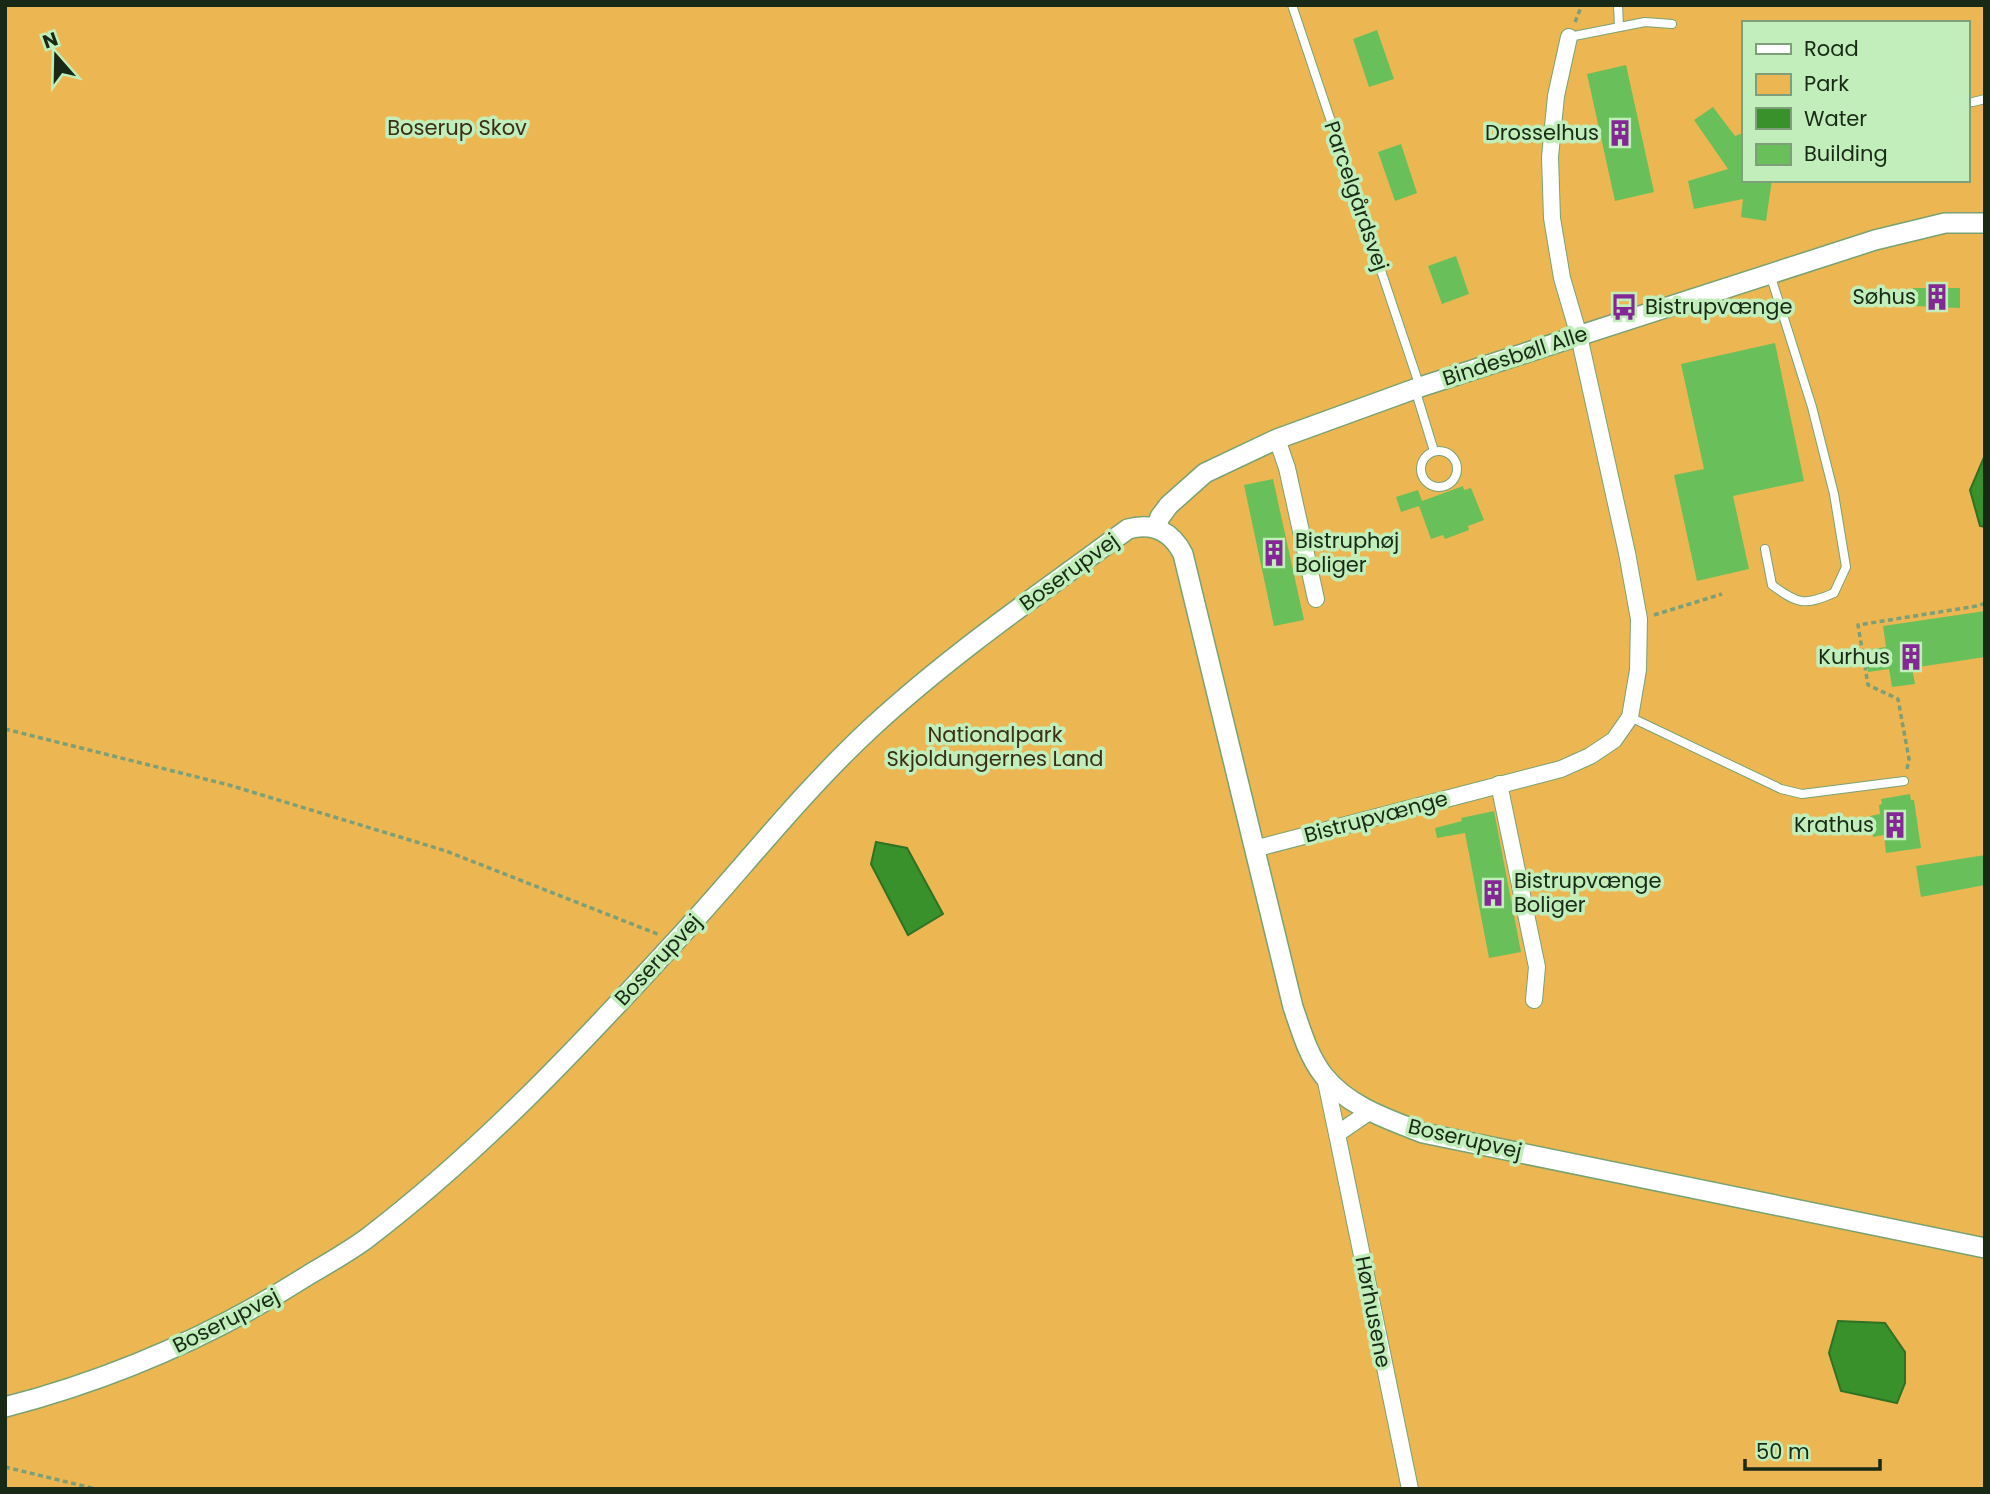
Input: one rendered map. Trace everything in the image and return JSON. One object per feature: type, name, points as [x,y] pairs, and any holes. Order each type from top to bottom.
[{"type":"street","name":"Bistrupvænge","points":[[1254,849],[1561,769],[1590,756],[1614,740],[1630,717],[1638,670],[1639,619],[1579,336],[1562,278],[1552,218],[1550,157],[1556,96],[1569,37]]},
{"type":"street","name":"Bindesbøll Alle","points":[[1156,528],[1160,517],[1170,505],[1205,473],[1277,439],[1417,388],[1899,234],[1945,223],[1985,223]]},
{"type":"street","points":[[1277,439],[1287,468],[1316,599]]},
{"type":"street","name":"Boserupvej","points":[[5,1407],[64,1391],[176,1348],[279,1294],[363,1241],[462,1159],[561,1063],[676,941],[809,790],[870,729],[947,661],[1128,529],[1156,528],[1174,539],[1184,554],[1293,1007],[1305,1042],[1325,1077],[1369,1112],[1423,1133],[1985,1248]]},
{"type":"street","points":[[1499,784],[1537,967],[1534,1000]]},
{"type":"street","name":"Hørhusene","points":[[1325,1077],[1410,1489]]},
{"type":"street","points":[[1338,1135],[1369,1112]]},
{"type":"lane","name":"Parcelgårdsvej","points":[[1292,5],[1417,388],[1434,451]]},
{"type":"lane","points":[[1618,5],[1619,27]]},
{"type":"lane","points":[[1569,37],[1646,22],[1672,24]]},
{"type":"lane","points":[[1973,102],[1985,99]]},
{"type":"lane","points":[[1765,549],[1772,584],[1791,598],[1812,603],[1835,593],[1846,567],[1834,494],[1812,407],[1770,274]]},
{"type":"lane","points":[[1434,451],[1444,451],[1452,456],[1457,464],[1457,473],[1452,482],[1444,486],[1426,482],[1422,473],[1426,456],[1434,451]]},
{"type":"lane","points":[[1630,717],[1781,789],[1802,794],[1904,781]]},
{"type":"path","points":[[1639,619],[1722,594]]},
{"type":"path","points":[[1904,781],[1909,759],[1898,699],[1868,685],[1858,625],[1985,603]]},
{"type":"path","points":[[5,729],[229,785],[446,850],[676,941]]},
{"type":"path","points":[[5,1467],[96,1489]]},
{"type":"green space","name":"Nationalpark Skjoldungernes Land","points":[[5,5],[1985,5],[1985,1489],[5,1489]]},
{"type":"water","points":[[1985,455],[1985,527],[1980,526],[1970,490]]},
{"type":"water","points":[[876,842],[907,848],[943,914],[908,935],[871,864]]},
{"type":"water","points":[[1838,1321],[1885,1323],[1905,1352],[1905,1383],[1897,1403],[1841,1391],[1829,1353]]},
{"type":"building","points":[[1377,30],[1394,79],[1369,87],[1353,39]]},
{"type":"building","name":"Drosselhus","points":[[1626,65],[1654,192],[1615,201],[1587,74]]},
{"type":"building","points":[[1713,107],[1735,136],[1742,133],[1742,182],[1772,182],[1766,221],[1741,217],[1743,199],[1694,209],[1688,181],[1728,169],[1694,120]]},
{"type":"building","points":[[1401,144],[1417,193],[1395,201],[1378,152]]},
{"type":"building","points":[[1456,256],[1469,294],[1442,304],[1428,266]]},
{"type":"building","name":"Søhus","points":[[1913,288],[1960,288],[1960,308],[1913,306]]},
{"type":"building","points":[[1775,343],[1804,481],[1733,496],[1749,569],[1697,581],[1674,475],[1704,469],[1681,364]]},
{"type":"building","name":"Bistruphøj Boliger","points":[[1273,479],[1304,620],[1274,626],[1244,485]]},
{"type":"building","points":[[1463,486],[1464,490],[1471,488],[1484,520],[1468,526],[1469,530],[1445,539],[1443,535],[1431,539],[1419,506],[1401,512],[1396,497],[1418,490],[1422,501]]},
{"type":"building","name":"Kurhus","points":[[1985,611],[1985,657],[1912,668],[1915,684],[1892,687],[1889,669],[1868,672],[1865,650],[1886,647],[1883,626]]},
{"type":"building","name":"Krathus","points":[[1910,794],[1911,800],[1914,800],[1921,848],[1886,853],[1884,835],[1873,837],[1870,816],[1880,814],[1881,799]]},
{"type":"building","name":"Bistrupvænge Boliger","points":[[1494,811],[1521,952],[1489,958],[1465,833],[1437,838],[1435,828],[1462,821],[1461,818]]},
{"type":"building","points":[[1985,855],[1985,885],[1921,897],[1916,866]]},
{"type":"place","name":"Drosselhus","points":[[1620,133]]},
{"type":"place","name":"Søhus","points":[[1937,297]]},
{"type":"place","name":"Bistrupvænge","points":[[1624,307]]},
{"type":"place","name":"Bistruphøj Boliger","points":[[1274,553]]},
{"type":"place","name":"Kurhus","points":[[1911,657]]},
{"type":"place","name":"Krathus","points":[[1895,825]]},
{"type":"place","name":"Bistrupvænge Boliger","points":[[1493,893]]},
{"type":"park label","name":"Boserup Skov","points":[[457,128]]}]
